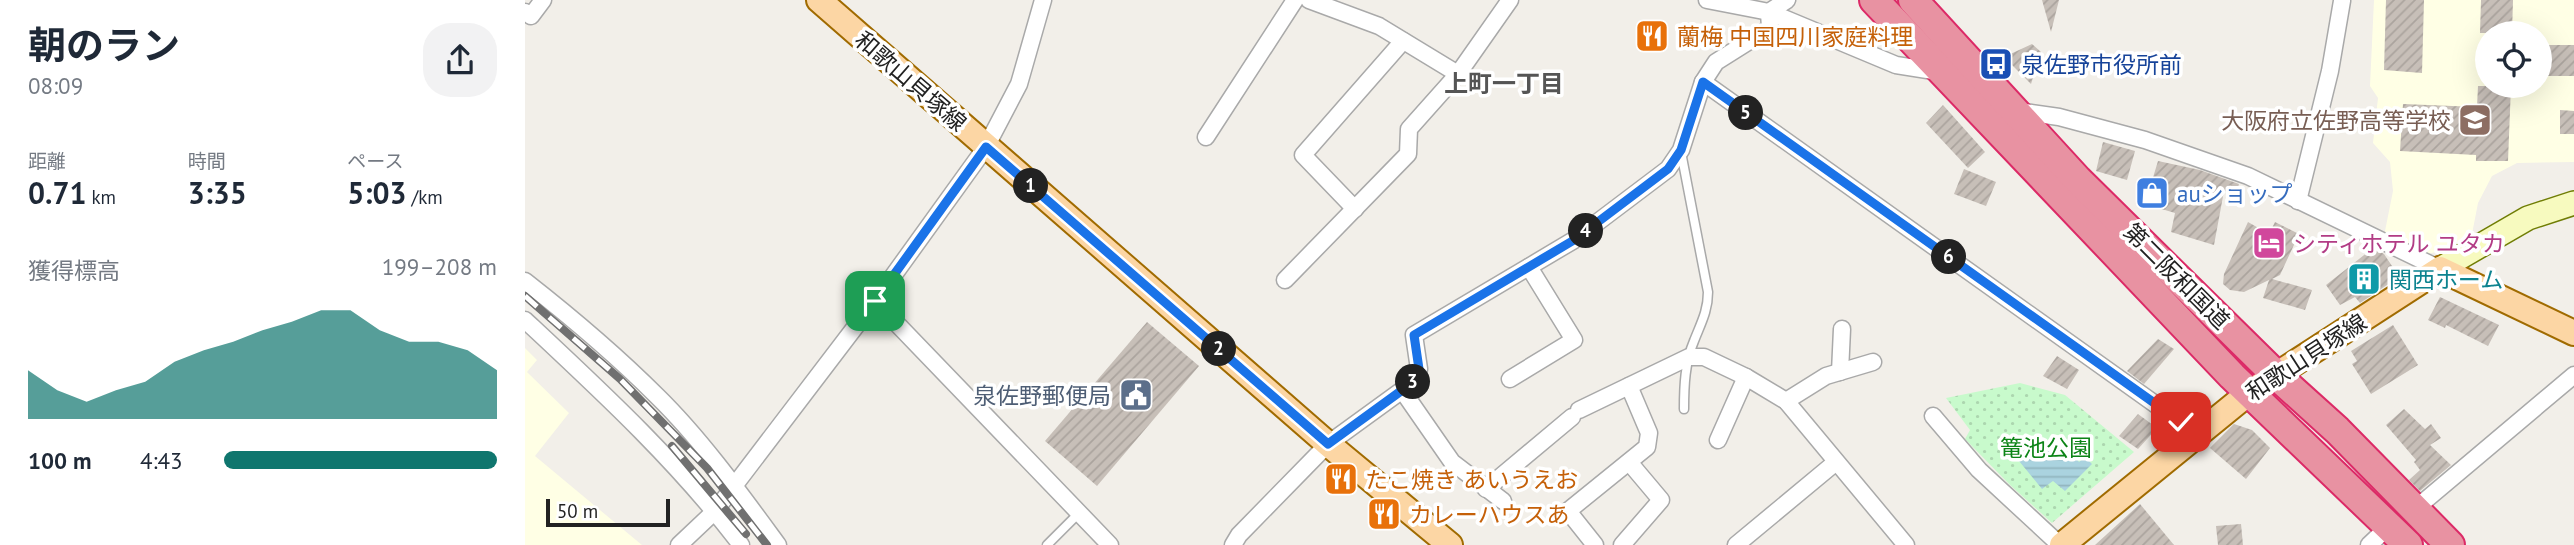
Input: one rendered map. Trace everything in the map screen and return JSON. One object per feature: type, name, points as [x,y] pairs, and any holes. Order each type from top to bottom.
[{"type":"highway","name":"第二阪和国道","points":[[1874,0],[2389,539]]},
{"type":"highway","name":"第二阪和国道","points":[[1913,0],[2018,111],[2078,180],[2276,375],[2337,430],[2449,545]]},
{"type":"main road","name":"和歌山貝塚線","points":[[819,0],[1328,444],[1450,545]]},
{"type":"main road","points":[[2440,268],[2528,218],[2574,202]]},
{"type":"main road","name":"和歌山貝塚線","points":[[2061,545],[2251,392],[2440,268]]},
{"type":"main road","points":[[2440,268],[2574,333]]},
{"type":"street","points":[[525,12],[531,16],[543,0]]},
{"type":"street","points":[[678,545],[715,511],[875,301],[986,147],[1019,84],[1043,0]]},
{"type":"street","points":[[1206,137],[1295,0]]},
{"type":"street","points":[[1309,0],[1380,26],[1458,74]]},
{"type":"street","points":[[1285,280],[1408,154],[1409,129],[1458,74],[1510,0]]},
{"type":"street","points":[[1707,0],[1769,12],[1896,65],[1942,72]]},
{"type":"street","points":[[1769,12],[1787,0]]},
{"type":"street","points":[[2298,201],[2330,71],[2341,1]]},
{"type":"street","points":[[1233,545],[1239,535],[1328,444],[1412,383],[1419,369],[1414,335],[1574,240],[1668,169],[1681,150],[1703,82],[1716,62],[1770,28],[1769,12]]},
{"type":"street","points":[[1355,209],[1303,155],[1403,41]]},
{"type":"street","points":[[1703,82],[2197,434]]},
{"type":"street","points":[[2018,111],[2059,117],[2145,140],[2248,176],[2440,268]]},
{"type":"street","points":[[1510,379],[1574,340],[1529,267]]},
{"type":"street","points":[[525,281],[567,314],[659,397],[733,485],[778,545]]},
{"type":"street","points":[[875,301],[1110,545]]},
{"type":"street","points":[[525,320],[628,416],[715,511],[741,545]]},
{"type":"street","points":[[1840,372],[1842,329]]},
{"type":"street","points":[[1486,489],[1576,414],[1689,357],[1704,357],[1747,377],[1786,401],[1906,545]]},
{"type":"street","points":[[1786,401],[1826,376],[1873,362]]},
{"type":"street","points":[[2415,509],[2574,375]]},
{"type":"street","points":[[1718,440],[1747,377]]},
{"type":"street","points":[[1595,545],[1568,512],[1647,447],[1649,433],[1629,386]]},
{"type":"street","points":[[1402,390],[1453,462],[1503,501]]},
{"type":"street","points":[[1933,416],[1979,470],[2061,545]]},
{"type":"street","points":[[1622,545],[1661,500],[1629,462]]},
{"type":"street","points":[[1744,542],[1836,463]]},
{"type":"lane","points":[[1681,150],[1708,292],[1708,308],[1689,357],[1684,385],[1684,409]]},
{"type":"lane","points":[[1047,545],[1079,513]]},
{"type":"shaded area","name":"大阪府立佐野高等学校","points":[[2374,0],[2574,0],[2574,162],[2517,163],[2492,176],[2478,203],[2472,234],[2443,250],[2428,254],[2384,236],[2393,191],[2390,162],[2373,143],[2378,98],[2370,86]]},
{"type":"shaded area","points":[[525,348],[537,360],[527,372],[569,413],[535,456],[642,545],[525,545]]},
{"type":"green space","name":"篭池公園","points":[[2020,383],[2065,395],[2134,452],[2052,523],[1965,439],[1970,430],[1946,398]]},
{"type":"water","points":[[2043,439],[2051,448],[2060,440],[2079,462],[2085,457],[2092,464],[2065,491],[2053,481],[2042,489],[2019,461]]},
{"type":"building","points":[[2042,0],[2059,0],[2051,32]]},
{"type":"building","points":[[2386,0],[2424,0],[2422,73],[2384,70]]},
{"type":"building","points":[[2481,0],[2513,0],[2512,21],[2480,21]]},
{"type":"building","points":[[2032,44],[2041,52],[2031,84],[2004,57]]},
{"type":"building","points":[[2552,45],[2574,45],[2574,76],[2552,76]]},
{"type":"building","points":[[2477,98],[2511,98],[2508,161],[2476,161],[2476,155],[2400,151],[2403,104],[2477,107]]},
{"type":"building","points":[[1943,105],[1985,152],[1968,168],[1926,123]]},
{"type":"building","points":[[2560,110],[2574,111],[2574,134],[2560,134]]},
{"type":"building","points":[[2103,142],[2135,151],[2127,180],[2096,171]]},
{"type":"building","points":[[2158,161],[2200,170],[2239,184],[2235,195],[2224,191],[2214,245],[2171,232],[2175,213],[2145,204]]},
{"type":"building","points":[[1964,169],[1996,182],[1986,206],[1954,194]]},
{"type":"building","points":[[2248,222],[2269,234],[2275,222],[2299,234],[2280,275],[2272,279],[2312,290],[2305,310],[2263,298],[2269,280],[2244,292],[2230,290],[2223,284],[2224,274]]},
{"type":"building","name":"関西ホーム","points":[[2373,248],[2384,254],[2398,275],[2360,303],[2355,297],[2340,305],[2326,285]]},
{"type":"building","points":[[2440,297],[2499,325],[2488,346],[2446,325],[2445,328],[2428,320]]},
{"type":"building","points":[[1147,322],[1199,366],[1097,486],[1045,441]]},
{"type":"building","points":[[2393,325],[2418,365],[2371,394],[2352,364],[2357,361],[2351,351]]},
{"type":"building","points":[[2158,339],[2174,349],[2144,384],[2127,371]]},
{"type":"building","points":[[2057,356],[2079,370],[2067,389],[2043,376]]},
{"type":"building","points":[[2404,409],[2425,429],[2431,424],[2441,438],[2430,445],[2451,465],[2420,491],[2409,480],[2420,470],[2414,462],[2416,460],[2386,425]]},
{"type":"building","points":[[2138,414],[2157,428],[2138,449],[2119,436]]},
{"type":"building","points":[[2234,424],[2252,430],[2270,448],[2246,479],[2210,448]]},
{"type":"building","points":[[2140,504],[2174,545],[2095,545]]},
{"type":"building","points":[[2241,524],[2243,545],[2218,545],[2216,526]]},
{"type":"railway","points":[[525,296],[620,379],[707,468],[767,545]]},
{"type":"railway","points":[[672,446],[746,534]]},
{"type":"place","name":"蘭梅 中国四川家庭料理","points":[[1652,36]]},
{"type":"place","name":"泉佐野市役所前","points":[[1996,64]]},
{"type":"place","name":"大阪府立佐野高等学校","points":[[2475,120]]},
{"type":"place","name":"auショップ","points":[[2152,193]]},
{"type":"place","name":"シティホテル ユタカ","points":[[2269,243]]},
{"type":"place","name":"関西ホーム","points":[[2364,279]]},
{"type":"place","name":"泉佐野郵便局","points":[[1136,395]]},
{"type":"place","name":"たこ焼き あいうえお","points":[[1341,479]]},
{"type":"place","name":"カレーハウスあ","points":[[1384,514]]},
{"type":"district","name":"上町一丁目","points":[[1504,83]]},
{"type":"route","points":[[875,301],[986,147],[1328,444],[1412,383],[1419,369],[1414,335],[1574,240],[1668,169],[1681,150],[1703,82],[2181,422]]}]
